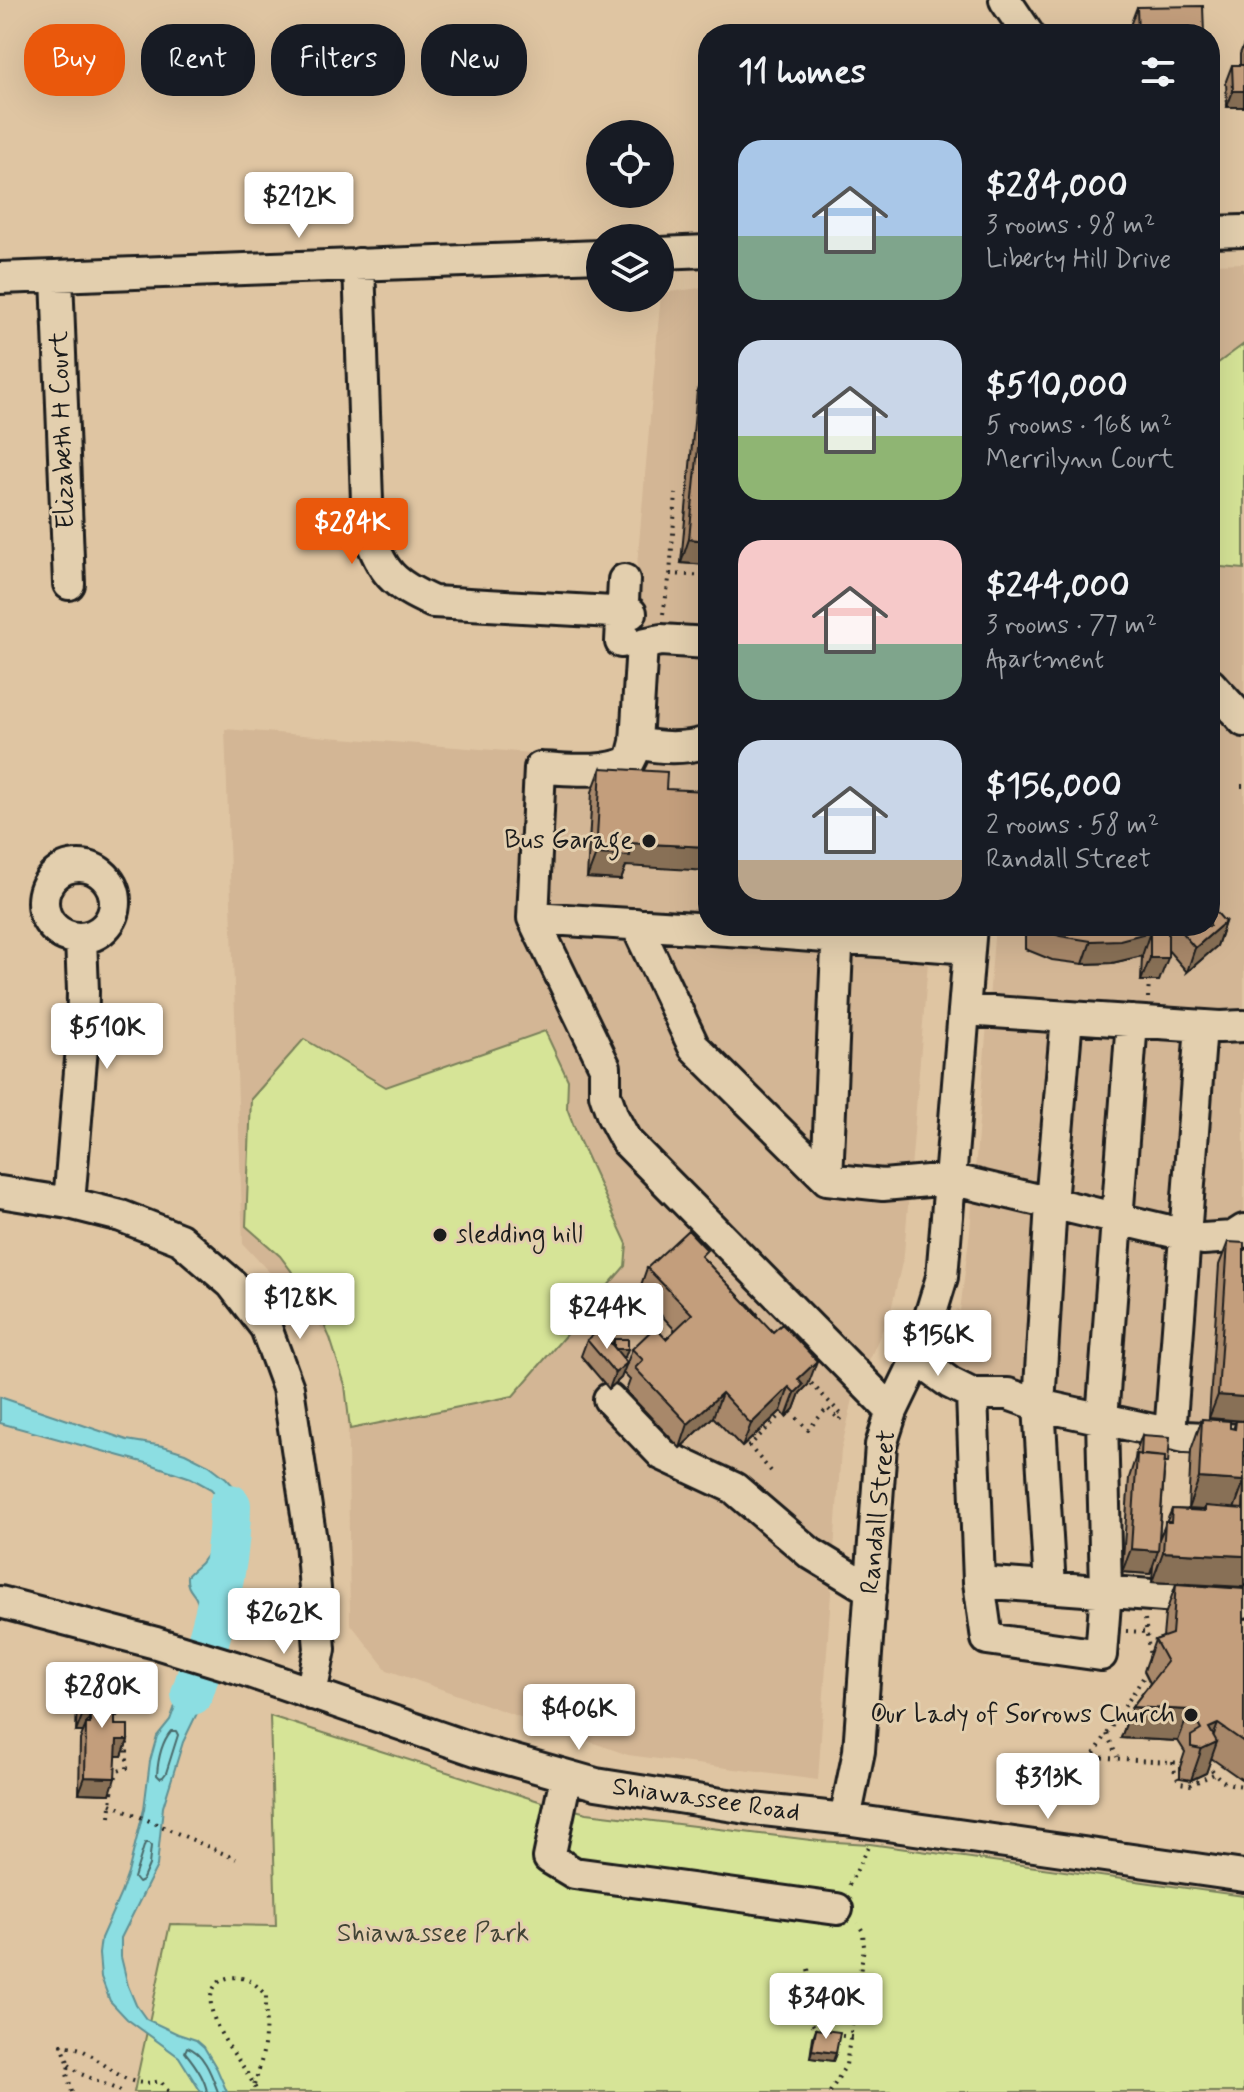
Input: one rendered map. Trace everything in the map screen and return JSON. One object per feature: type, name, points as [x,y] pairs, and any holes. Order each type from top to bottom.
[{"type":"street","points":[[1005,0],[1021,24]]},
{"type":"street","points":[[1220,232],[1244,231]]},
{"type":"street","points":[[674,252],[698,251]]},
{"type":"street","points":[[0,278],[586,256]]},
{"type":"street","points":[[359,264],[368,531],[382,567],[408,590],[433,602],[625,622],[624,580]]},
{"type":"street","name":"Elizabeth H Court","points":[[57,277],[69,584]]},
{"type":"street","points":[[698,642],[661,640],[642,644],[636,742],[629,762],[593,770],[540,768],[533,918],[605,1067],[605,1094],[626,1141],[892,1411]]},
{"type":"street","points":[[1220,695],[1244,721]]},
{"type":"street","points":[[636,742],[651,747],[689,748],[698,745]]},
{"type":"street","points":[[533,918],[698,928]]},
{"type":"street","points":[[636,924],[694,1047],[827,1179],[883,1185],[950,1179],[1203,1239],[1233,1237],[1244,1230]]},
{"type":"street","points":[[827,1179],[838,936]]},
{"type":"street","points":[[944,936],[970,937]]},
{"type":"street","name":"Randall Street","points":[[845,1819],[859,1751],[881,1445],[892,1411],[917,1359],[942,1277],[970,937]]},
{"type":"street","points":[[69,1203],[82,1047],[81,939]]},
{"type":"street","points":[[964,1010],[1067,1017],[1140,1011],[1201,1026],[1244,1026]]},
{"type":"street","points":[[972,1394],[979,1582],[987,1639],[1101,1655],[1106,1590],[1102,1419],[1117,1218],[1140,1011]]},
{"type":"street","points":[[1050,1587],[1039,1405],[1051,1203],[1067,1017]]},
{"type":"street","points":[[1170,1434],[1201,1026]]},
{"type":"street","points":[[0,1192],[69,1203],[121,1216],[180,1239],[232,1284],[266,1328],[288,1388],[311,1541],[320,1649],[311,1694]]},
{"type":"street","points":[[917,1359],[950,1383],[972,1394],[1008,1394],[1039,1405],[1185,1437],[1244,1440]]},
{"type":"street","points":[[609,1399],[663,1455],[734,1488],[810,1553],[871,1590]]},
{"type":"street","points":[[979,1582],[1244,1602]]},
{"type":"street","name":"Shiawassee Road","points":[[0,1602],[238,1668],[476,1750],[596,1784],[753,1809],[845,1819],[1244,1876]]},
{"type":"street","points":[[566,1777],[549,1858],[574,1873],[837,1909]]},
{"type":"path","points":[[661,640],[676,494]]},
{"type":"path","points":[[670,574],[698,575]]},
{"type":"path","points":[[1140,1011],[1149,981]]},
{"type":"path","points":[[791,1412],[808,1430],[827,1408],[840,1420],[843,1416],[800,1372]]},
{"type":"path","points":[[771,1471],[749,1446],[783,1413]]},
{"type":"path","points":[[1144,1609],[1152,1668]]},
{"type":"path","points":[[1120,1630],[1147,1632]]},
{"type":"path","points":[[1143,1678],[1092,1757],[1186,1763]]},
{"type":"path","points":[[110,1817],[113,1784],[118,1771],[127,1768],[127,1733]]},
{"type":"path","points":[[1107,1734],[1118,1759]]},
{"type":"path","points":[[1205,1761],[1220,1780],[1243,1788]]},
{"type":"path","points":[[1173,1762],[1180,1783],[1190,1785],[1214,1774]]},
{"type":"path","points":[[111,1804],[236,1859]]},
{"type":"path","points":[[830,2092],[846,2065],[863,1962],[863,1932],[853,1918],[837,1909],[870,1844]]},
{"type":"path","points":[[808,1969],[815,1995],[814,2027],[818,2032],[852,2037]]},
{"type":"path","points":[[254,2085],[262,2063],[266,2037],[266,1995],[254,1983],[236,1976],[226,1978],[215,1984],[210,1996],[211,2010],[221,2034],[257,2092]]},
{"type":"path","points":[[72,2092],[67,2074],[69,2065],[62,2045],[79,2048],[117,2075],[144,2085],[160,2081],[169,2092]]},
{"type":"path","points":[[69,2065],[81,2074],[123,2092]]},
{"type":"path","points":[[143,2092],[144,2085]]},
{"type":"shaded area","points":[[1244,263],[1244,1430],[1194,1426],[1009,1382],[976,1382],[938,1361],[957,1309],[960,1311],[970,1231],[994,936],[1220,936],[1220,264]]},
{"type":"shaded area","points":[[698,288],[698,936],[930,936],[904,1254],[891,1310],[854,1395],[841,1450],[818,1780],[628,1755],[387,1670],[350,1623],[347,1355],[243,1244],[225,729],[620,760],[659,312],[674,312],[674,291]]},
{"type":"green space","points":[[1244,344],[1244,569],[1220,567],[1220,362]]},
{"type":"green space","name":"sledding hill","points":[[545,1031],[568,1080],[567,1108],[580,1142],[627,1244],[625,1266],[513,1396],[350,1429],[345,1385],[330,1338],[313,1300],[280,1256],[246,1226],[251,1099],[304,1039],[386,1087]]},
{"type":"green space","name":"Shiawassee Park","points":[[270,1716],[542,1802],[587,1813],[819,1841],[870,1844],[1244,1896],[1244,2092],[134,2092],[170,1924],[276,1926]]},
{"type":"water","points":[[0,1397],[127,1440],[185,1453],[209,1465],[237,1490],[245,1534],[237,1555],[215,1569],[210,1579],[209,1661],[202,1703],[183,1742],[163,1807],[157,1866],[121,1938],[121,1957],[136,2005],[146,2019],[196,2040],[204,2047],[227,2092],[201,2092],[179,2057],[127,2019],[110,2001],[101,1977],[99,1954],[101,1938],[128,1873],[157,1736],[170,1720],[194,1640],[198,1604],[187,1576],[201,1563],[214,1541],[219,1524],[220,1499],[211,1489],[191,1478],[0,1423]]},
{"type":"building","points":[[1203,6],[1204,24],[1138,24],[1137,7]]},
{"type":"building","points":[[1232,65],[1244,65],[1244,91],[1233,91]]},
{"type":"building","points":[[698,448],[698,540],[689,539]]},
{"type":"building","points":[[601,768],[667,772],[666,789],[698,791],[698,846],[631,843],[630,856],[596,854]]},
{"type":"building","points":[[1060,936],[1135,936],[1120,940],[1091,941]]},
{"type":"building","points":[[1150,936],[1168,936],[1168,958],[1150,958]]},
{"type":"building","points":[[1185,936],[1209,936],[1195,948]]},
{"type":"building","points":[[688,1230],[707,1250],[701,1256],[773,1332],[782,1324],[817,1361],[798,1379],[803,1385],[795,1393],[789,1387],[751,1424],[722,1393],[688,1424],[635,1368],[643,1360],[632,1349],[655,1327],[666,1339],[692,1314],[647,1268]]},
{"type":"building","points":[[1228,1242],[1244,1243],[1244,1397],[1218,1395]]},
{"type":"building","points":[[600,1330],[627,1363],[615,1373],[587,1340]]},
{"type":"building","points":[[614,1339],[628,1339],[628,1349],[616,1349]]},
{"type":"building","points":[[1202,1419],[1230,1421],[1230,1428],[1235,1429],[1236,1421],[1244,1421],[1244,1481],[1199,1478]]},
{"type":"building","points":[[1142,1435],[1170,1437],[1168,1463],[1165,1463],[1165,1457],[1141,1455]]},
{"type":"building","points":[[1137,1454],[1165,1457],[1158,1551],[1131,1549]]},
{"type":"building","points":[[1244,1482],[1244,1556],[1163,1552],[1165,1522],[1171,1522],[1172,1509],[1205,1511],[1205,1506],[1243,1509]]},
{"type":"building","name":"Our Lady of Sorrows Church","points":[[1176,1584],[1244,1589],[1244,1742],[1218,1724],[1209,1728],[1217,1742],[1202,1749],[1191,1747],[1191,1736],[1201,1730],[1190,1710],[1132,1707],[1167,1662],[1155,1640],[1172,1634]]},
{"type":"building","points":[[83,1684],[119,1685],[115,1725],[128,1725],[128,1740],[117,1740],[115,1778],[85,1777],[86,1724],[90,1724],[90,1716],[82,1716]]},
{"type":"building","points":[[816,2029],[840,2032],[836,2053],[812,2050]]},
{"type":"waterway","points":[[192,1694],[218,1601],[227,1553],[230,1505]]},
{"type":"place","name":"Bus Garage","points":[[649,841]]},
{"type":"place","name":"sledding hill","points":[[440,1235]]},
{"type":"place","name":"Our Lady of Sorrows Church","points":[[1191,1715]]}]
